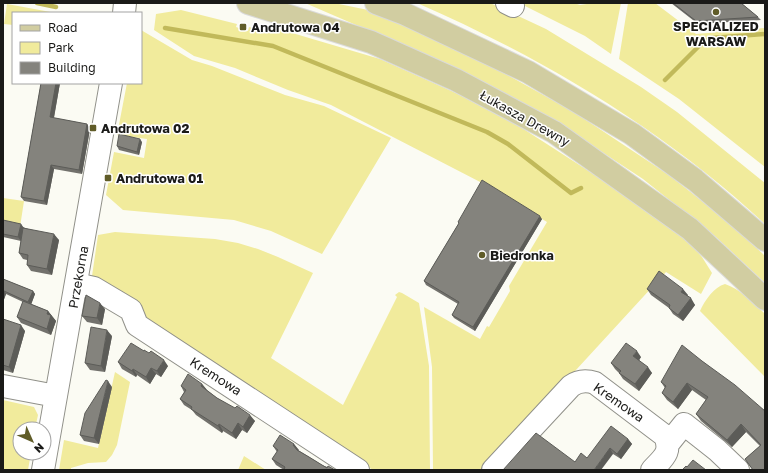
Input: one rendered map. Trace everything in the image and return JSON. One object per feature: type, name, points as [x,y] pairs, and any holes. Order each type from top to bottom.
[{"type":"main road","name":"Łukasza Drewny","points":[[248,3],[378,45],[456,80],[554,132],[690,229],[765,299]]},
{"type":"main road","points":[[376,3],[405,14],[528,72],[632,134],[695,180],[765,240]]},
{"type":"street","name":"Przekorna","points":[[43,470],[111,84]]},
{"type":"street","name":"Kremowa","points":[[76,284],[94,288],[131,310],[137,325],[358,470]]},
{"type":"street","name":"Kremowa","points":[[493,470],[571,386],[581,381],[595,384],[662,432],[668,444]]},
{"type":"street","points":[[3,386],[56,396]]},
{"type":"street","points":[[652,470],[667,453],[668,444],[684,424],[721,453],[738,470]]},
{"type":"green space","points":[[305,3],[334,3],[368,10],[436,38],[495,68],[574,112],[669,175],[731,224],[765,256],[765,283],[717,238],[643,179],[564,127],[508,95],[400,44]]},
{"type":"green space","points":[[417,3],[490,3],[546,29],[641,87],[677,112],[765,183],[765,224],[686,158],[644,127],[600,99],[556,72],[464,24]]},
{"type":"green space","points":[[528,3],[574,3],[580,5],[593,3],[621,3],[611,54],[585,36],[523,5]]},
{"type":"green space","points":[[628,3],[655,3],[696,34],[765,28],[765,167],[679,99],[619,59]]},
{"type":"green space","points":[[7,4],[51,12],[12,12],[12,25],[4,24]]},
{"type":"green space","points":[[181,10],[237,24],[236,27],[248,31],[249,27],[270,33],[272,27],[380,59],[456,93],[522,128],[598,177],[687,239],[702,257],[712,273],[701,294],[666,272],[484,470],[433,470],[432,367],[424,307],[480,339],[487,326],[489,327],[510,291],[509,286],[547,222],[484,184],[331,105],[288,90],[235,68],[194,56],[154,30],[156,14]]},
{"type":"green space","points":[[142,31],[192,60],[212,66],[285,95],[324,106],[391,138],[322,254],[271,231],[234,220],[123,210],[106,195],[114,152],[144,158],[147,139],[117,135],[127,84],[142,84]]},
{"type":"green space","points":[[3,198],[24,201],[20,227],[3,223]]},
{"type":"green space","points":[[115,232],[215,239],[238,243],[278,257],[313,273],[271,358],[343,405],[397,297],[395,295],[399,292],[402,293],[419,303],[429,366],[430,470],[373,470],[148,324],[91,283],[98,235]]},
{"type":"green space","points":[[725,284],[741,293],[765,314],[765,377],[700,311],[710,294]]},
{"type":"green space","points":[[115,372],[130,382],[117,445],[112,455],[106,462],[88,463],[71,468],[71,470],[59,470],[64,440],[98,448]]},
{"type":"green space","points":[[3,400],[34,407],[38,415],[37,421],[12,421],[12,461],[30,461],[28,470],[3,470]]},
{"type":"green space","points":[[244,456],[266,470],[238,470]]},
{"type":"building","name":"SPECIALIZED WARSAW","points":[[673,3],[741,3],[758,17],[696,21]]},
{"type":"building","points":[[41,84],[56,84],[50,117],[87,124],[79,170],[51,165],[44,201],[21,197]]},
{"type":"building","points":[[119,134],[140,139],[137,152],[117,146]]},
{"type":"building","name":"Biedronka","points":[[482,180],[540,216],[473,327],[452,315],[459,302],[424,281],[459,223],[458,222]]},
{"type":"building","points":[[3,220],[21,224],[18,237],[3,234]]},
{"type":"building","points":[[23,228],[54,234],[47,269],[27,265],[28,255],[19,253]]},
{"type":"building","points":[[659,271],[683,289],[681,292],[691,298],[678,315],[669,308],[670,305],[647,289]]},
{"type":"building","points":[[3,279],[33,291],[28,302],[4,291],[3,293]]},
{"type":"building","points":[[86,295],[100,303],[97,318],[82,316]]},
{"type":"building","points":[[23,301],[48,311],[47,314],[51,315],[47,329],[17,317]]},
{"type":"building","points":[[3,319],[21,325],[9,367],[3,365]]},
{"type":"building","points":[[91,327],[107,330],[101,366],[85,363]]},
{"type":"building","points":[[131,343],[149,353],[151,351],[164,360],[157,371],[151,368],[146,377],[133,369],[132,371],[118,362]]},
{"type":"building","points":[[626,343],[637,351],[633,356],[648,367],[635,384],[619,373],[621,371],[611,363]]},
{"type":"building","points":[[682,345],[735,385],[765,411],[765,470],[753,470],[745,459],[761,445],[741,424],[727,440],[696,414],[708,397],[687,383],[673,402],[662,393],[666,386],[661,382]]},
{"type":"building","points":[[188,374],[202,384],[201,386],[217,398],[235,408],[237,406],[250,415],[243,427],[238,423],[232,433],[191,409],[192,407],[180,399],[186,390],[181,386]]},
{"type":"building","points":[[106,380],[108,381],[94,438],[80,435],[85,413]]},
{"type":"building","points":[[611,426],[628,439],[617,454],[610,448],[594,470],[503,470],[536,433],[575,462],[581,453],[587,458]]},
{"type":"building","points":[[280,435],[294,444],[293,445],[297,450],[327,468],[328,466],[335,470],[284,469],[285,467],[272,459],[278,450],[273,446]]},
{"type":"building","points":[[693,460],[706,470],[682,470]]},
{"type":"waterway","points":[[37,3],[56,7]]},
{"type":"waterway","points":[[165,28],[273,46],[487,132],[508,144],[571,193],[581,188]]},
{"type":"waterway","points":[[665,80],[703,42],[711,38],[765,34]]},
{"type":"place","name":"SPECIALIZED WARSAW","points":[[716,12]]},
{"type":"place","name":"Andrutowa 04","points":[[243,27]]},
{"type":"place","name":"Andrutowa 02","points":[[93,128]]},
{"type":"place","name":"Andrutowa 01","points":[[108,178]]},
{"type":"place","name":"Biedronka","points":[[482,255]]}]
